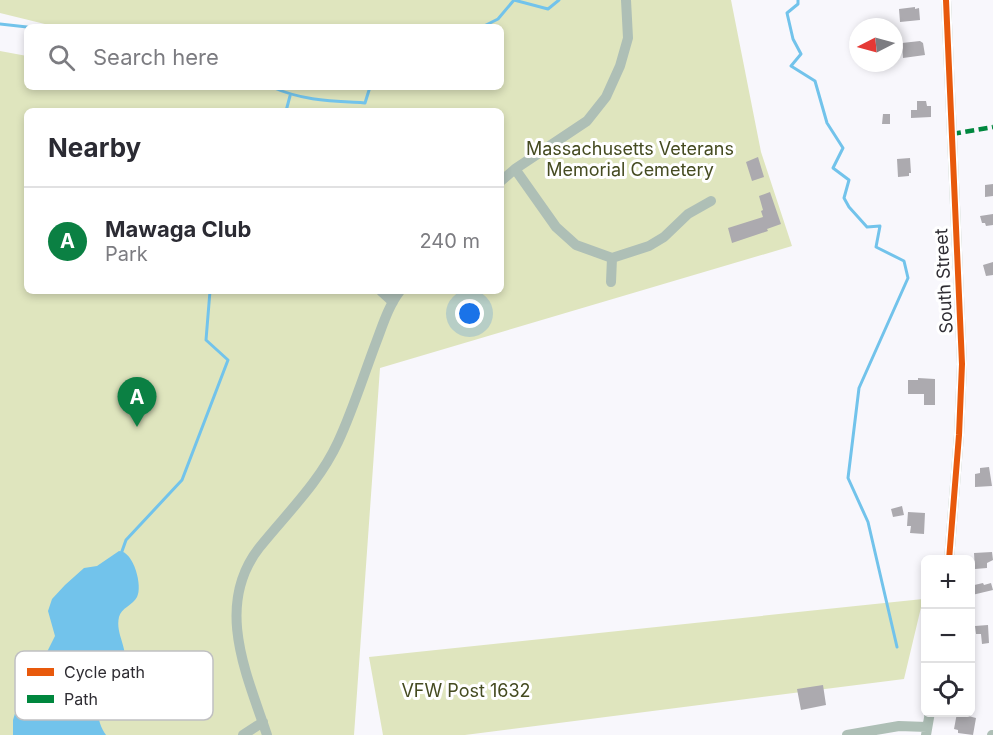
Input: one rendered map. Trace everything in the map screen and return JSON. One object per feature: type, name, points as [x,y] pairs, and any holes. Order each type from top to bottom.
[{"type":"street","points":[[504,178],[586,121],[606,97],[620,66],[628,38],[626,0]]},
{"type":"street","name":"South Street","points":[[946,0],[962,363],[958,454],[949,555]]},
{"type":"street","points":[[515,169],[556,227],[576,245],[612,258],[649,246],[664,237],[688,214],[711,201]]},
{"type":"street","points":[[612,258],[612,282]]},
{"type":"street","points":[[384,294],[393,302]]},
{"type":"street","points":[[267,735],[238,643],[236,622],[240,591],[247,570],[258,550],[314,483],[338,443],[385,318],[398,294]]},
{"type":"street","points":[[243,735],[263,722]]},
{"type":"street","points":[[847,735],[899,726],[927,731]]},
{"type":"green space","name":"Massachusetts Veterans Memorial Cemetery","points":[[0,0],[731,0],[761,152],[792,246],[380,368],[354,735],[0,735],[0,51],[24,55],[24,90],[504,90],[504,24],[45,24],[0,13]]},
{"type":"green space","name":"VFW Post 1632","points":[[921,599],[904,679],[465,735],[383,735],[369,657]]},
{"type":"water","points":[[119,551],[129,557],[136,570],[139,592],[135,600],[122,611],[118,623],[124,651],[48,651],[55,636],[48,611],[52,599],[84,568],[97,566]]},
{"type":"water","points":[[15,713],[15,720],[99,720],[106,735],[13,735]]},
{"type":"building","points":[[919,8],[920,20],[903,22],[903,18],[900,18],[899,9]]},
{"type":"building","points":[[920,41],[923,43],[925,55],[903,58],[903,43]]},
{"type":"building","points":[[917,101],[926,101],[927,106],[931,106],[931,117],[911,118],[911,110],[917,110]]},
{"type":"building","points":[[883,114],[890,114],[890,124],[882,124]]},
{"type":"building","points":[[758,157],[764,177],[752,181],[746,162]]},
{"type":"building","points":[[910,158],[911,173],[909,176],[898,177],[897,159]]},
{"type":"building","points":[[993,184],[993,196],[985,197],[985,185]]},
{"type":"building","points":[[770,192],[781,224],[767,229],[768,231],[732,243],[728,228],[763,217],[759,196]]},
{"type":"building","points":[[993,214],[993,225],[986,226],[982,223],[980,216]]},
{"type":"building","points":[[993,262],[993,275],[986,276],[983,265]]},
{"type":"building","points":[[918,378],[935,379],[935,405],[924,405],[924,394],[908,394],[908,380],[918,380]]},
{"type":"building","points":[[989,467],[992,486],[975,487],[975,474],[980,473],[980,468]]},
{"type":"building","points":[[902,506],[904,515],[893,517],[891,509]]},
{"type":"building","points":[[908,512],[925,513],[924,534],[910,533],[911,526],[907,526]]},
{"type":"building","points":[[992,552],[993,560],[987,563],[987,568],[975,569],[974,553]]},
{"type":"building","points":[[991,583],[993,590],[975,594],[975,585]]},
{"type":"building","points":[[988,625],[989,643],[982,644],[981,634],[976,634],[975,626]]},
{"type":"building","points":[[823,685],[826,705],[801,710],[797,689]]},
{"type":"building","points":[[956,717],[976,718],[973,735],[958,733],[958,730],[954,729]]},
{"type":"waterway","points":[[488,24],[498,19],[514,0],[548,9],[559,0]]},
{"type":"waterway","points":[[798,0],[798,4],[787,13],[793,39],[801,54],[791,66],[815,81],[827,123],[843,148],[833,168],[849,180],[844,198],[867,227],[880,226],[876,247],[904,261],[908,278],[859,388],[848,478],[868,522],[897,647]]},
{"type":"waterway","points":[[0,24],[24,27]]},
{"type":"waterway","points":[[279,90],[306,98],[365,103],[369,90]]},
{"type":"waterway","points":[[287,108],[290,96]]},
{"type":"waterway","points":[[121,554],[126,540],[182,480],[228,360],[206,340],[210,294]]},
{"type":"marked path","points":[[952,134],[993,127]]},
{"type":"cycle path","points":[[946,0],[962,364],[949,555]]},
{"type":"place","name":"Mawaga Club","points":[[137,427]]}]
